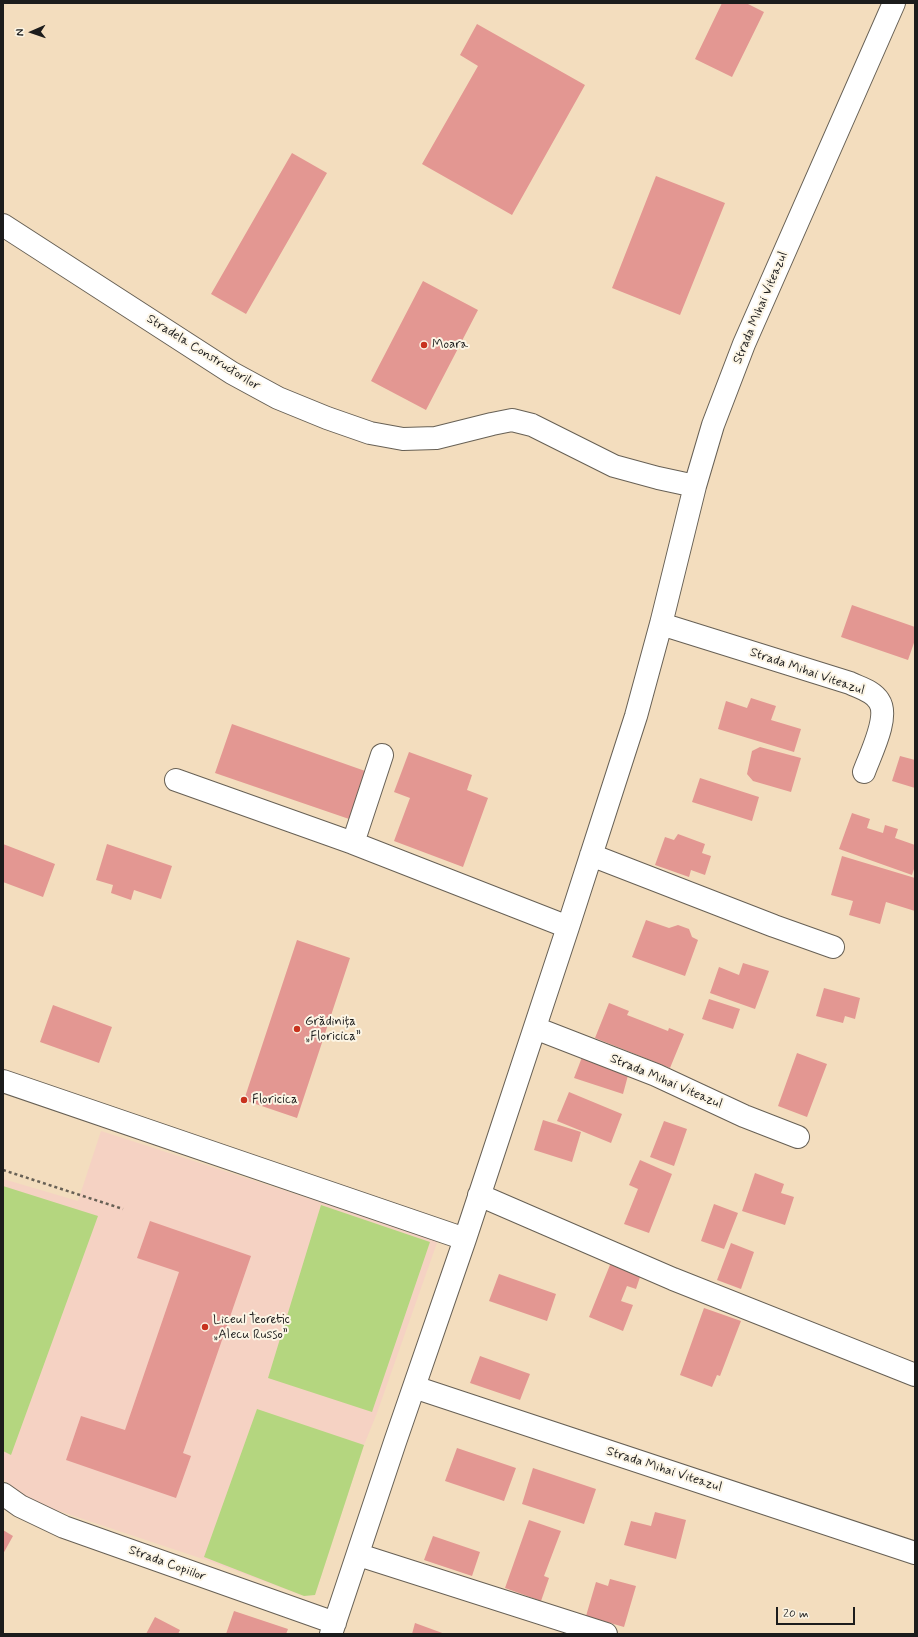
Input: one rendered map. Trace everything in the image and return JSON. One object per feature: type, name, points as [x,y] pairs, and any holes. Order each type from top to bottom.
[{"type":"street","name":"Strada Mihai Viteazul","points":[[333,1628],[465,1239],[636,716],[661,624],[695,486],[713,425],[744,344],[894,3]]},
{"type":"street","name":"Stradela Constructorilor","points":[[3,225],[232,374],[278,398],[327,418],[370,433],[403,439],[436,438],[512,420],[532,425],[614,466],[695,486]]},
{"type":"street","name":"Strada Mihai Viteazul","points":[[661,624],[868,691],[879,700],[883,710],[881,725],[864,772]]},
{"type":"street","points":[[353,843],[382,755]]},
{"type":"street","points":[[176,780],[353,843],[568,927]]},
{"type":"street","points":[[591,855],[774,926],[833,947]]},
{"type":"street","name":"Strada Mihai Viteazul","points":[[535,1028],[656,1075],[744,1116],[798,1137]]},
{"type":"street","points":[[3,1081],[465,1239]]},
{"type":"street","points":[[479,1195],[673,1279],[915,1375]]},
{"type":"street","name":"Strada Mihai Viteazul","points":[[414,1387],[915,1553]]},
{"type":"street","name":"Strada Copiilor","points":[[3,1494],[20,1506],[64,1527],[333,1628]]},
{"type":"street","points":[[359,1555],[606,1634]]},
{"type":"path","points":[[3,1170],[123,1209]]},
{"type":"shaded area","name":"Liceul Teoretic „Alecu Russo”","points":[[101,1131],[438,1240],[377,1413],[364,1445],[315,1595],[304,1596],[206,1560],[29,1501],[3,1479],[3,1179],[78,1201]]},
{"type":"green space","points":[[3,1186],[98,1216],[11,1455],[3,1451]]},
{"type":"green space","points":[[321,1205],[430,1242],[372,1412],[268,1378]]},
{"type":"green space","points":[[257,1409],[364,1445],[315,1595],[304,1596],[204,1557]]},
{"type":"building","points":[[722,3],[746,3],[764,12],[732,77],[695,59]]},
{"type":"building","points":[[477,24],[585,85],[512,215],[422,164],[478,66],[460,55]]},
{"type":"building","points":[[292,153],[327,173],[246,314],[211,294]]},
{"type":"building","points":[[656,176],[725,203],[680,315],[612,288]]},
{"type":"building","name":"Moara","points":[[423,281],[478,310],[426,410],[371,381]]},
{"type":"building","points":[[852,605],[915,627],[915,640],[908,660],[841,637]]},
{"type":"building","points":[[751,698],[776,706],[771,720],[801,729],[794,752],[718,729],[726,701],[747,708]]},
{"type":"building","points":[[232,724],[368,772],[352,820],[215,773]]},
{"type":"building","points":[[760,747],[801,758],[791,792],[753,781],[747,774],[752,751]]},
{"type":"building","points":[[409,752],[472,775],[467,790],[488,798],[463,867],[394,841],[410,798],[394,792]]},
{"type":"building","points":[[900,756],[915,760],[915,788],[892,781]]},
{"type":"building","points":[[700,778],[759,797],[752,821],[692,802]]},
{"type":"building","points":[[852,813],[870,819],[867,828],[883,833],[885,825],[898,829],[895,838],[915,845],[915,866],[912,875],[839,849]]},
{"type":"building","points":[[678,834],[705,844],[702,853],[711,856],[705,875],[691,870],[689,877],[655,865],[665,837],[674,840]]},
{"type":"building","points":[[3,844],[55,864],[43,897],[3,882]]},
{"type":"building","points":[[107,844],[172,866],[161,899],[134,890],[131,900],[111,893],[113,885],[96,880]]},
{"type":"building","points":[[842,856],[915,878],[915,911],[886,902],[880,924],[849,915],[853,901],[831,895]]},
{"type":"building","points":[[646,920],[669,928],[678,925],[689,929],[692,937],[698,940],[685,976],[632,957]]},
{"type":"building","name":"Grădinița „Floricica”","points":[[297,940],[350,958],[297,1118],[244,1100]]},
{"type":"building","points":[[743,963],[769,971],[755,1009],[710,993],[719,967],[739,975]]},
{"type":"building","points":[[824,988],[860,998],[855,1019],[845,1016],[843,1023],[816,1016]]},
{"type":"building","points":[[709,999],[740,1009],[733,1029],[702,1019]]},
{"type":"building","points":[[609,1003],[629,1011],[627,1015],[668,1031],[669,1028],[684,1034],[670,1068],[595,1038]]},
{"type":"building","points":[[53,1005],[112,1027],[99,1063],[40,1042]]},
{"type":"building","points":[[584,1052],[630,1068],[623,1094],[574,1078]]},
{"type":"building","points":[[797,1053],[827,1064],[807,1117],[778,1106]]},
{"type":"building","points":[[569,1092],[622,1114],[611,1143],[557,1121]]},
{"type":"building","points":[[543,1120],[581,1132],[572,1162],[534,1150]]},
{"type":"building","points":[[664,1121],[687,1129],[674,1166],[650,1157]]},
{"type":"building","points":[[640,1160],[672,1174],[649,1233],[624,1224],[638,1189],[629,1185]]},
{"type":"building","points":[[755,1173],[784,1184],[781,1193],[794,1197],[785,1225],[742,1211]]},
{"type":"building","points":[[714,1204],[738,1213],[724,1249],[701,1241]]},
{"type":"building","name":"Liceul Teoretic „Alecu Russo”","points":[[150,1221],[251,1256],[183,1453],[191,1456],[176,1498],[66,1460],[81,1416],[125,1430],[179,1272],[137,1258]]},
{"type":"building","points":[[731,1243],[754,1252],[741,1289],[717,1280]]},
{"type":"building","points":[[612,1260],[636,1269],[634,1274],[640,1277],[636,1289],[627,1286],[621,1301],[633,1305],[623,1331],[589,1317]]},
{"type":"building","points":[[499,1274],[556,1294],[547,1321],[489,1301]]},
{"type":"building","points":[[704,1308],[741,1321],[720,1376],[717,1375],[712,1387],[680,1375]]},
{"type":"building","points":[[480,1356],[530,1374],[520,1400],[470,1383]]},
{"type":"building","points":[[457,1448],[516,1468],[504,1501],[445,1481]]},
{"type":"building","points":[[533,1468],[596,1489],[584,1524],[522,1504]]},
{"type":"building","points":[[655,1512],[686,1520],[676,1559],[624,1545],[631,1521],[651,1526]]},
{"type":"building","points":[[529,1520],[561,1531],[544,1576],[549,1578],[541,1601],[505,1588]]},
{"type":"building","points":[[3,1530],[13,1536],[3,1554]]},
{"type":"building","points":[[433,1536],[480,1552],[472,1576],[424,1560]]},
{"type":"building","points":[[610,1579],[636,1586],[624,1627],[586,1616],[596,1582],[608,1586]]},
{"type":"building","points":[[234,1611],[288,1629],[286,1634],[226,1634]]},
{"type":"building","points":[[155,1617],[180,1630],[178,1634],[146,1634]]},
{"type":"building","points":[[415,1623],[445,1634],[412,1634]]},
{"type":"place","name":"Moara","points":[[424,345]]},
{"type":"place","name":"Grădinița „Floricica”","points":[[297,1029]]},
{"type":"place","name":"Floricica","points":[[244,1100]]},
{"type":"place","name":"Liceul Teoretic „Alecu Russo”","points":[[205,1327]]}]
